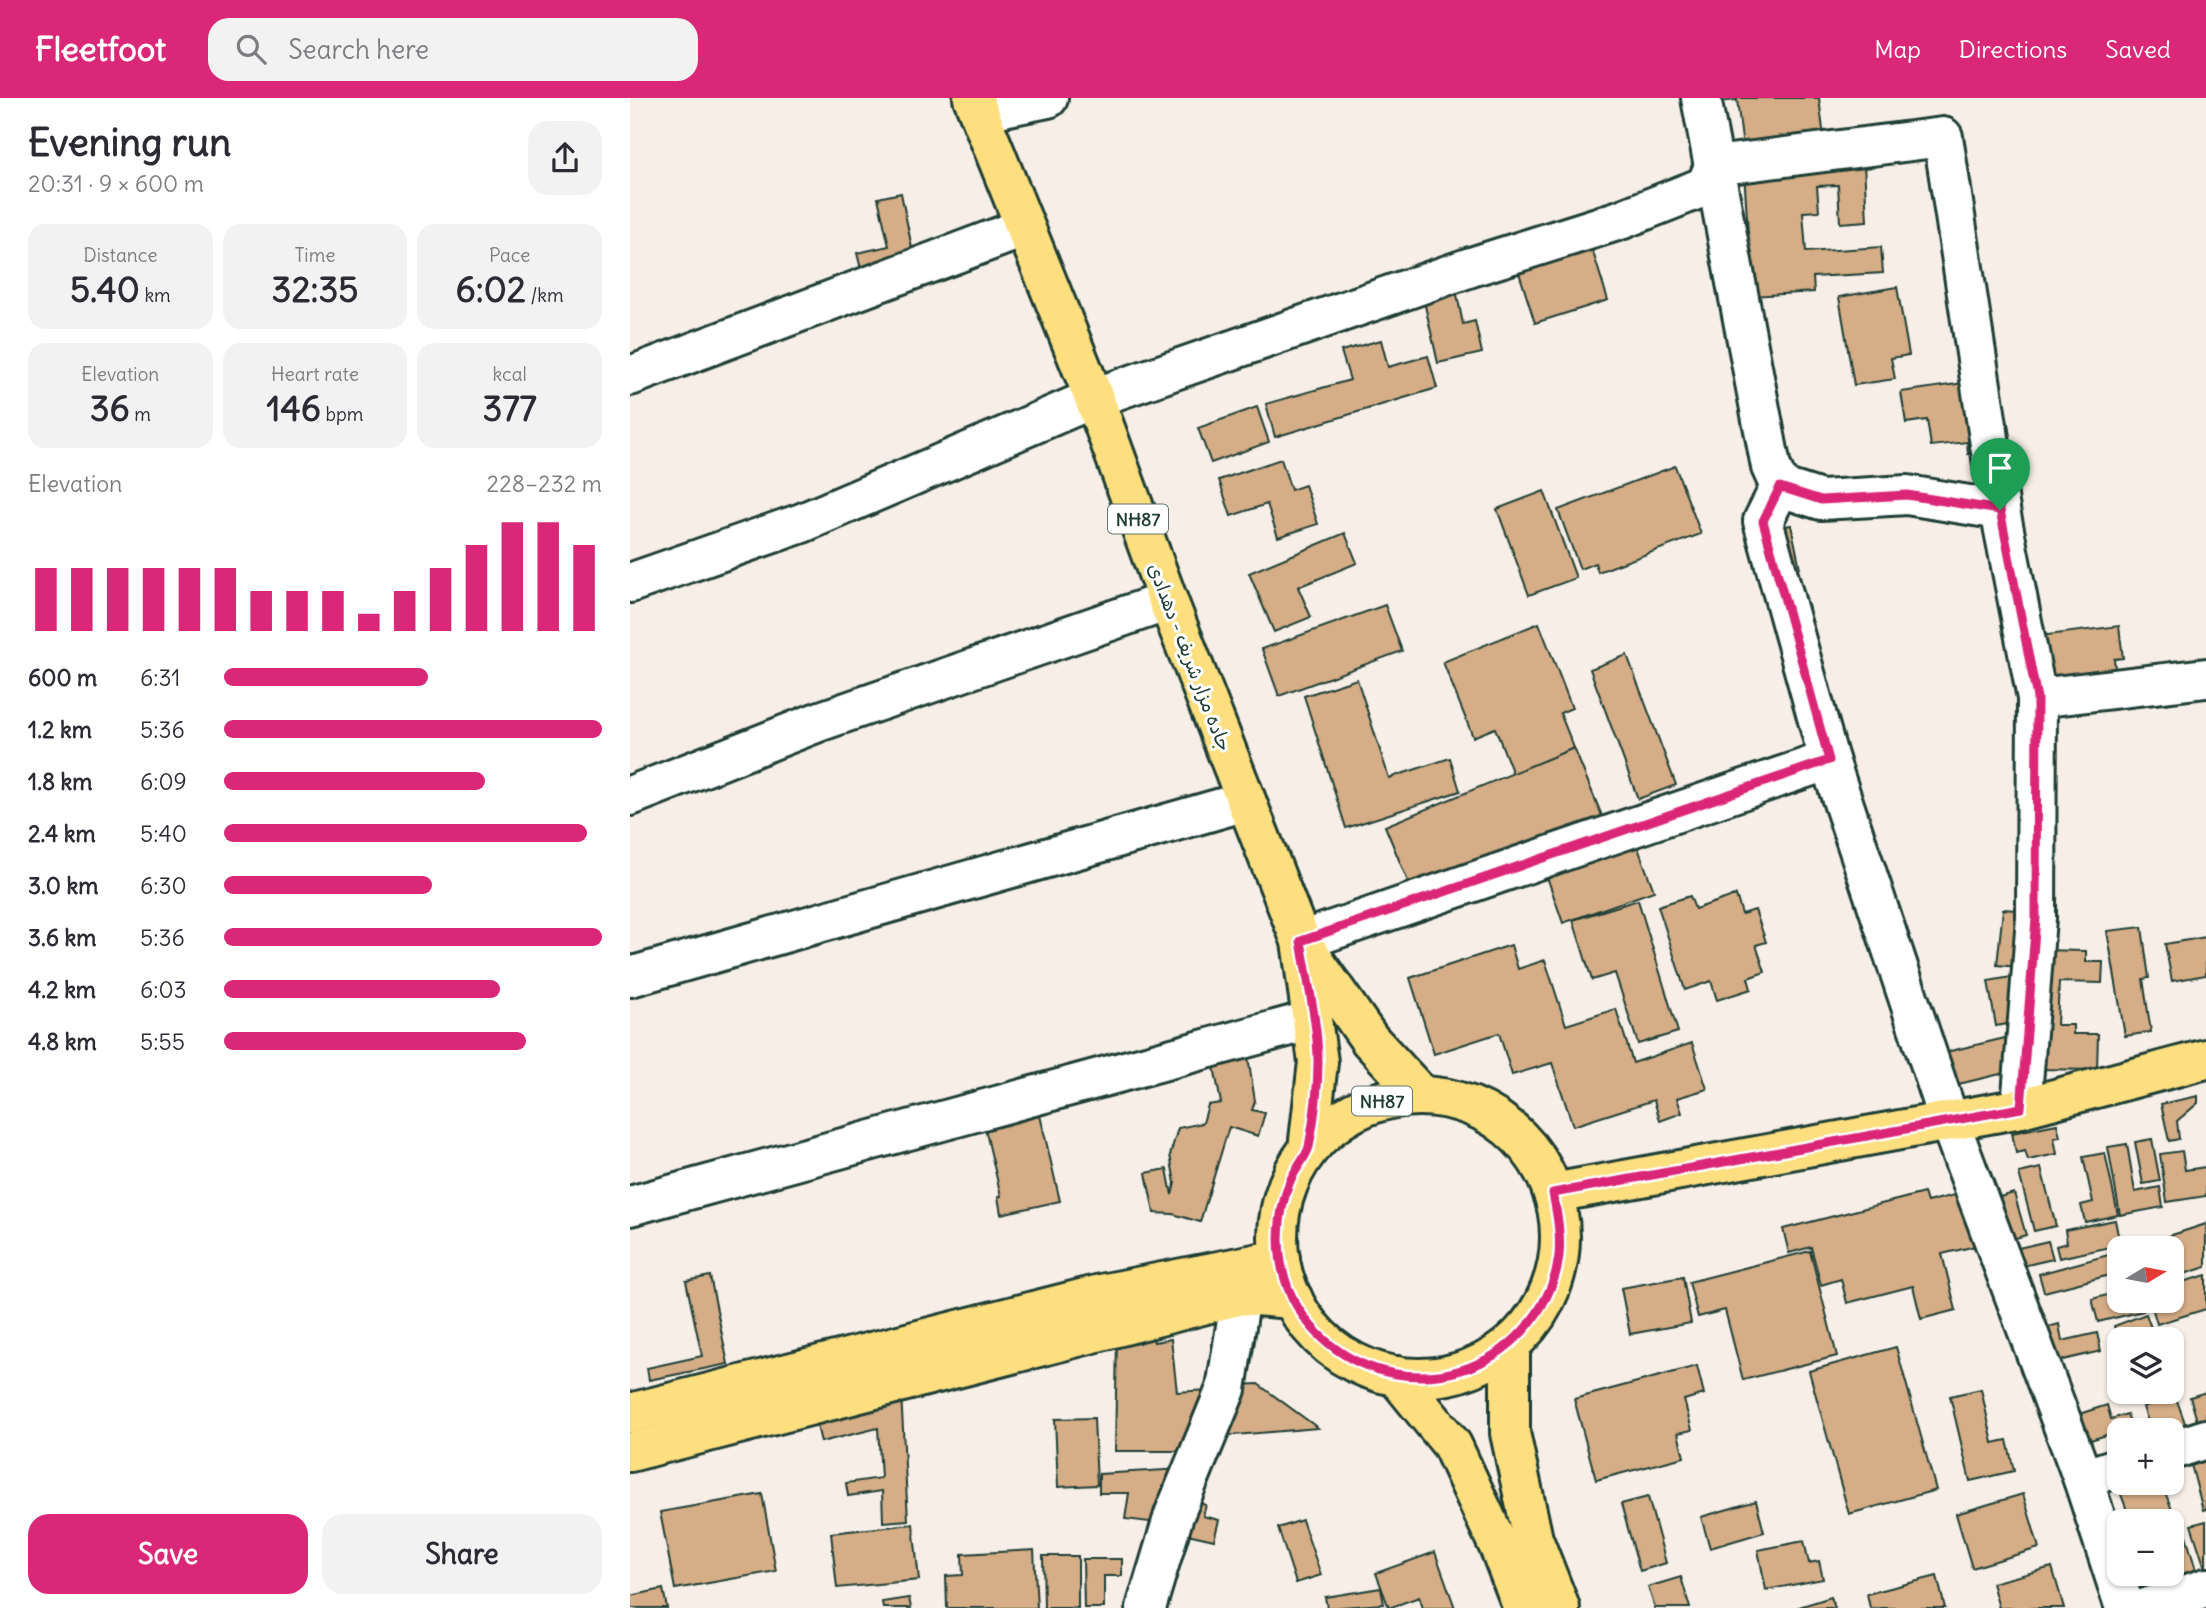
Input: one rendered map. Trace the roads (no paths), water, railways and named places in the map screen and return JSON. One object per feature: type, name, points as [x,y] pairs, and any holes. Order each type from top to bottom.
[{"type":"main road","name":"جاده مزار شریف - دهدادی","points":[[976,105],[1023,228],[1094,398],[1168,601],[1301,941]]},
{"type":"main road","name":"NH87","points":[[1301,941],[1318,1062],[1308,1149]]},
{"type":"main road","name":"NH87","points":[[1301,941],[1370,1040],[1421,1095]]},
{"type":"main road","points":[[1553,1193],[1950,1123],[2021,1108],[2206,1059]]},
{"type":"main road","name":"NH87","points":[[1421,1095],[1470,1105],[1493,1116],[1530,1149],[1553,1193],[1559,1237],[1559,1259],[1549,1292],[1533,1320],[1510,1345],[1485,1362],[1457,1373],[1427,1378],[1396,1376],[1354,1362],[1319,1336],[1293,1299],[1280,1259],[1279,1220],[1289,1182],[1308,1149],[1331,1126],[1359,1109],[1390,1098],[1421,1095]]},
{"type":"main road","points":[[630,1413],[1101,1294],[1280,1259]]},
{"type":"main road","points":[[630,1452],[1241,1295],[1293,1299]]},
{"type":"main road","points":[[1510,1345],[1510,1433],[1532,1539],[1560,1608]]},
{"type":"main road","points":[[1396,1376],[1452,1444],[1500,1549],[1523,1608]]},
{"type":"street","points":[[976,105],[1048,98]]},
{"type":"street","points":[[1701,98],[1771,467],[1780,487],[1821,500],[1907,495],[2000,510]]},
{"type":"street","points":[[1714,166],[1943,137],[2000,510],[2037,698],[2036,918],[2021,1108]]},
{"type":"street","points":[[630,583],[802,523],[1094,398],[1457,272],[1620,220],[1706,186],[1714,166]]},
{"type":"street","points":[[630,376],[1023,228]]},
{"type":"street","points":[[1780,487],[1763,521],[1829,760],[1950,1123],[2083,1479],[2125,1608]]},
{"type":"street","points":[[630,796],[818,722],[1168,601]]},
{"type":"street","points":[[2037,698],[2206,678]]},
{"type":"street","points":[[1301,941],[1829,760]]},
{"type":"street","points":[[630,977],[1246,801]]},
{"type":"street","points":[[630,1206],[1312,1020]]},
{"type":"street","points":[[1146,1608],[1174,1515],[1226,1389],[1241,1295]]},
{"type":"street","points":[[2184,1446],[2206,1439]]},
{"type":"street","points":[[2083,1479],[2107,1471]]},
{"type":"street","points":[[2146,1608],[2206,1588]]}]
